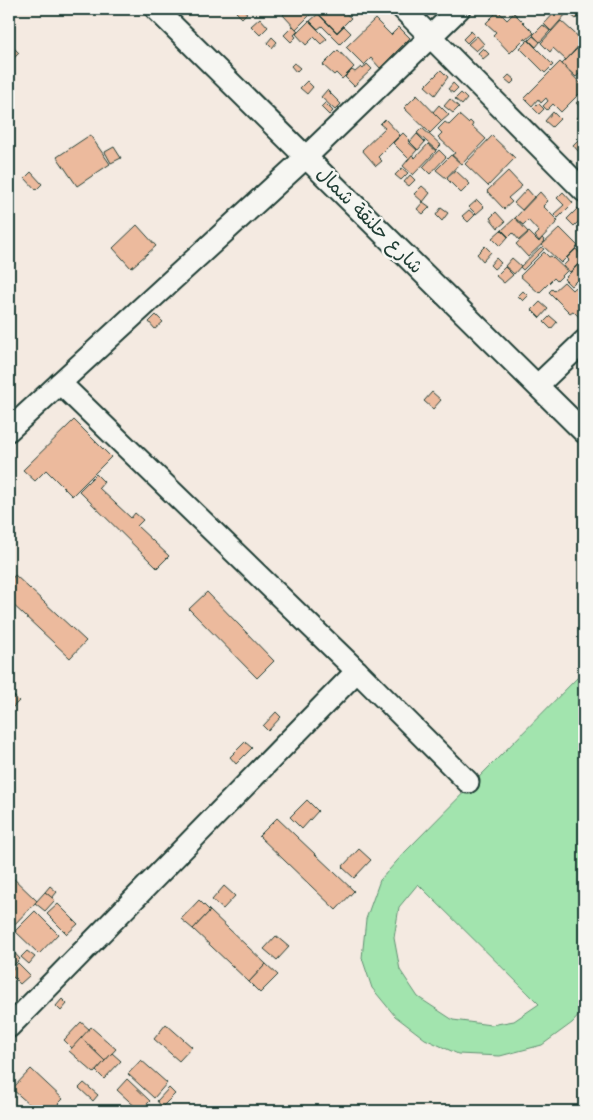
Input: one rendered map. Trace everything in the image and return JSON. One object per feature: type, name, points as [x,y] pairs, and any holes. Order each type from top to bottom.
[{"type":"street","name":"شارع حلنقة شمال","points":[[156,9],[584,432]]},
{"type":"street","points":[[403,9],[584,191]]},
{"type":"street","points":[[9,430],[306,157],[459,9]]},
{"type":"street","points":[[538,385],[584,341]]},
{"type":"street","points":[[60,383],[357,671],[468,782]]},
{"type":"street","points":[[9,1027],[357,671]]},
{"type":"green space","points":[[584,671],[584,1010],[572,1023],[542,1045],[500,1056],[458,1054],[425,1039],[395,1016],[372,988],[362,958],[366,919],[380,880],[405,852]],"holes":[[[418,884],[539,1004],[514,1021],[491,1025],[453,1020],[418,997],[400,970],[394,938],[399,907]]]},
{"type":"building","points":[[239,9],[247,13],[242,18],[236,12]]},
{"type":"building","points":[[289,9],[307,9],[312,13],[296,29],[283,15]]},
{"type":"building","points":[[323,9],[341,9],[351,18],[337,32],[318,13]]},
{"type":"building","points":[[558,9],[563,9],[567,13],[551,31],[544,24]]},
{"type":"building","points":[[575,9],[583,12],[576,19],[570,14]]},
{"type":"building","points":[[498,11],[507,20],[514,13],[534,33],[526,40],[525,38],[510,53],[493,35],[496,32],[486,23]]},
{"type":"building","points":[[318,14],[337,33],[344,26],[351,33],[340,44],[322,26],[318,29],[310,21]]},
{"type":"building","points":[[260,18],[268,27],[260,35],[251,26]]},
{"type":"building","points":[[375,19],[391,35],[399,27],[410,38],[380,68],[371,58],[364,65],[346,47]]},
{"type":"building","points":[[309,21],[327,39],[321,44],[314,37],[306,45],[296,34]]},
{"type":"building","points":[[561,21],[583,41],[566,60],[553,48],[550,52],[541,43]]},
{"type":"building","points":[[543,25],[550,31],[540,42],[533,35]]},
{"type":"building","points":[[293,26],[298,31],[294,35],[296,37],[291,42],[284,35]]},
{"type":"building","points":[[471,31],[475,35],[467,43],[463,39]]},
{"type":"building","points":[[477,36],[484,44],[476,51],[468,44]]},
{"type":"building","points":[[533,36],[540,42],[536,47],[529,40]]},
{"type":"building","points":[[272,37],[277,42],[272,48],[267,43]]},
{"type":"building","points":[[528,40],[553,65],[545,73],[520,48]]},
{"type":"building","points":[[584,42],[584,79],[579,74],[576,77],[562,64]]},
{"type":"building","points":[[13,47],[19,53],[9,63],[9,52]]},
{"type":"building","points":[[483,48],[489,54],[483,59],[478,53]]},
{"type":"building","points":[[338,50],[354,67],[342,79],[336,73],[334,75],[323,65]]},
{"type":"building","points":[[560,62],[584,87],[584,94],[582,91],[561,112],[553,104],[547,110],[543,106],[548,101],[546,98],[541,103],[538,99],[532,106],[524,98]]},
{"type":"building","points":[[294,63],[300,68],[296,72],[291,66]]},
{"type":"building","points":[[367,64],[372,69],[354,86],[345,77],[352,70],[355,72],[361,67],[363,69]]},
{"type":"building","points":[[441,70],[448,77],[435,95],[425,86]]},
{"type":"building","points":[[509,75],[515,80],[511,84],[505,79]]},
{"type":"building","points":[[307,81],[313,87],[307,94],[300,88]]},
{"type":"building","points":[[453,83],[458,88],[453,93],[448,89]]},
{"type":"building","points":[[327,90],[341,104],[335,110],[321,97]]},
{"type":"building","points":[[461,93],[467,99],[462,105],[455,99]]},
{"type":"building","points":[[417,95],[442,121],[430,133],[404,108]]},
{"type":"building","points":[[584,95],[584,111],[576,103]]},
{"type":"building","points":[[450,99],[459,107],[453,113],[444,106]]},
{"type":"building","points":[[325,103],[333,111],[329,115],[321,107]]},
{"type":"building","points":[[538,103],[544,109],[539,114],[533,108]]},
{"type":"building","points":[[439,105],[449,115],[442,121],[433,112]]},
{"type":"building","points":[[584,111],[584,126],[577,118]]},
{"type":"building","points":[[553,112],[560,119],[552,127],[545,121]]},
{"type":"building","points":[[459,115],[468,123],[470,121],[473,124],[472,126],[486,139],[462,164],[452,155],[455,153],[438,137],[442,133],[438,129],[445,122],[449,125]]},
{"type":"building","points":[[385,119],[400,135],[378,157],[382,161],[376,166],[362,150],[385,128],[380,124]]},
{"type":"building","points":[[422,128],[441,145],[436,150],[417,133]]},
{"type":"building","points":[[403,133],[410,140],[408,142],[417,150],[409,159],[393,143]]},
{"type":"building","points":[[417,134],[425,142],[418,150],[410,142]]},
{"type":"building","points":[[90,135],[110,164],[77,186],[57,157]]},
{"type":"building","points":[[492,136],[515,158],[488,186],[465,164]]},
{"type":"building","points":[[578,140],[584,145],[578,151],[573,145]]},
{"type":"building","points":[[428,144],[436,151],[413,175],[403,166],[412,155],[415,158]]},
{"type":"building","points":[[114,147],[121,158],[111,163],[105,152]]},
{"type":"building","points":[[439,150],[446,157],[430,174],[423,167]]},
{"type":"building","points":[[451,155],[460,163],[446,178],[436,170]]},
{"type":"building","points":[[402,168],[408,173],[401,180],[395,175]]},
{"type":"building","points":[[455,170],[470,184],[461,193],[447,179]]},
{"type":"building","points":[[508,171],[522,186],[508,198],[512,202],[504,209],[487,191]]},
{"type":"building","points":[[31,172],[42,184],[36,190],[25,178]]},
{"type":"building","points":[[410,175],[415,180],[409,186],[404,182]]},
{"type":"building","points":[[422,186],[430,193],[423,202],[414,194]]},
{"type":"building","points":[[527,189],[534,197],[522,210],[514,203]]},
{"type":"building","points":[[540,192],[548,201],[543,206],[558,221],[539,241],[535,236],[539,232],[528,220],[523,225],[515,218]]},
{"type":"building","points":[[563,192],[573,203],[558,218],[554,214],[564,205],[557,198]]},
{"type":"building","points":[[477,200],[484,207],[476,214],[469,207]]},
{"type":"building","points":[[423,202],[430,207],[423,214],[417,209]]},
{"type":"building","points":[[441,208],[448,213],[442,221],[436,215]]},
{"type":"building","points":[[578,208],[584,216],[574,226],[567,219]]},
{"type":"building","points":[[469,210],[475,215],[468,222],[462,216]]},
{"type":"building","points":[[496,212],[505,222],[498,228],[490,218]]},
{"type":"building","points":[[515,218],[528,232],[519,240],[513,233],[509,237],[502,230]]},
{"type":"building","points":[[137,225],[156,246],[131,268],[113,248]]},
{"type":"building","points":[[560,228],[578,246],[561,263],[542,245]]},
{"type":"building","points":[[501,230],[508,237],[500,246],[492,238]]},
{"type":"building","points":[[529,232],[539,242],[542,238],[545,241],[528,257],[516,244]]},
{"type":"building","points":[[485,246],[491,252],[483,261],[477,254]]},
{"type":"building","points":[[541,247],[544,249],[523,270],[520,267]]},
{"type":"building","points":[[576,249],[584,258],[570,272],[563,266],[569,260],[567,258]]},
{"type":"building","points":[[544,252],[567,271],[557,281],[554,278],[539,293],[520,276]]},
{"type":"building","points":[[496,258],[501,263],[494,269],[490,265]]},
{"type":"building","points":[[512,258],[521,266],[514,274],[505,266]]},
{"type":"building","points":[[584,259],[584,280],[579,285],[576,281],[571,286],[564,279]]},
{"type":"building","points":[[505,267],[513,275],[504,283],[496,276]]},
{"type":"building","points":[[564,282],[572,290],[575,287],[584,296],[584,314],[580,318],[573,311],[570,313],[549,292],[552,289],[554,291]]},
{"type":"building","points":[[523,291],[528,296],[523,301],[518,296]]},
{"type":"building","points":[[540,302],[548,309],[540,318],[532,310]]},
{"type":"building","points":[[156,315],[163,322],[155,329],[149,322]]},
{"type":"building","points":[[550,316],[557,322],[551,329],[544,322]]},
{"type":"building","points":[[432,392],[441,400],[433,409],[424,401]]},
{"type":"building","points":[[74,420],[111,457],[72,496],[46,470],[35,481],[23,470]]},
{"type":"building","points":[[96,474],[104,482],[99,488],[131,518],[135,513],[143,520],[137,526],[169,556],[157,568],[79,491]]},
{"type":"building","points":[[15,575],[86,641],[70,658],[9,601],[9,582]]},
{"type":"building","points":[[207,592],[274,661],[257,678],[189,609]]},
{"type":"building","points":[[9,691],[19,701],[9,711]]},
{"type":"building","points":[[276,712],[281,717],[268,731],[263,726]]},
{"type":"building","points":[[245,742],[252,748],[236,764],[230,757]]},
{"type":"building","points":[[307,800],[318,811],[302,829],[290,817]]},
{"type":"building","points":[[277,818],[354,891],[336,910],[259,836]]},
{"type":"building","points":[[359,849],[371,860],[354,878],[342,867]]},
{"type":"building","points":[[9,874],[37,901],[9,930]]},
{"type":"building","points":[[50,886],[57,892],[52,898],[45,892]]},
{"type":"building","points":[[224,886],[235,896],[223,909],[212,900]]},
{"type":"building","points":[[45,892],[55,900],[45,911],[35,903]]},
{"type":"building","points":[[199,900],[210,911],[193,929],[181,919]]},
{"type":"building","points":[[58,904],[78,924],[67,934],[47,914]]},
{"type":"building","points":[[35,911],[58,934],[39,954],[15,931]]},
{"type":"building","points":[[210,911],[266,964],[249,982],[193,929]]},
{"type":"building","points":[[276,936],[289,947],[277,960],[264,949]]},
{"type":"building","points":[[9,947],[20,959],[9,970]]},
{"type":"building","points":[[27,951],[35,957],[29,964],[21,957]]},
{"type":"building","points":[[18,963],[30,975],[20,984],[9,973]]},
{"type":"building","points":[[266,964],[278,975],[260,993],[249,982]]},
{"type":"building","points":[[62,999],[67,1004],[61,1011],[56,1006]]},
{"type":"building","points":[[81,1022],[90,1030],[72,1048],[64,1040]]},
{"type":"building","points":[[166,1024],[192,1047],[179,1061],[154,1039]]},
{"type":"building","points":[[91,1027],[116,1049],[105,1061],[81,1038]]},
{"type":"building","points":[[81,1038],[105,1061],[94,1073],[69,1051]]},
{"type":"building","points":[[112,1053],[121,1061],[104,1079],[96,1071]]},
{"type":"building","points":[[141,1060],[167,1083],[154,1098],[128,1074]]},
{"type":"building","points":[[31,1069],[63,1099],[51,1111],[37,1111],[12,1089]]},
{"type":"building","points":[[127,1079],[150,1101],[140,1111],[117,1090]]},
{"type":"building","points":[[84,1083],[98,1095],[93,1101],[79,1088]]},
{"type":"building","points":[[169,1088],[175,1094],[162,1107],[157,1101]]}]
